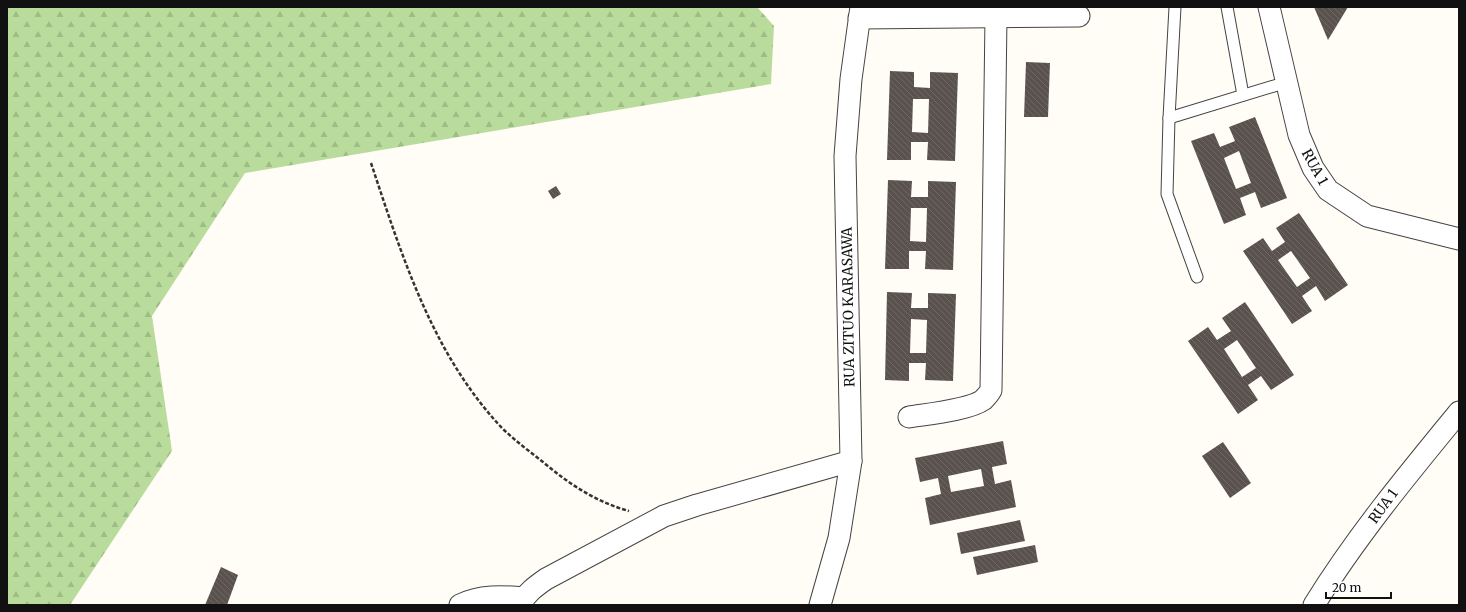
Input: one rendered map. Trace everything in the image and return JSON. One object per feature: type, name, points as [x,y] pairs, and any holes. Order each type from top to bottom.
[{"type":"street","name":"RUA 1","points":[[1269,7],[1299,135],[1313,168],[1328,190],[1367,216],[1459,239]]},
{"type":"street","points":[[860,13],[996,17],[1079,16]]},
{"type":"street","name":"RUA ZITUO KARASAWA","points":[[820,605],[838,538],[851,461],[845,156],[851,79],[860,13]]},
{"type":"street","points":[[909,417],[950,410],[973,404],[982,400],[991,390],[996,17]]},
{"type":"street","name":"RUA 1","points":[[1314,605],[1328,581],[1398,486],[1459,412]]},
{"type":"street","points":[[460,605],[486,598],[506,596],[522,601],[534,587],[546,579],[664,516],[697,505],[851,461]]},
{"type":"lane","points":[[1175,7],[1169,118],[1167,194],[1197,277]]},
{"type":"lane","points":[[1227,7],[1243,95]]},
{"type":"lane","points":[[1169,118],[1287,82]]},
{"type":"path","points":[[371,163],[403,259],[430,322],[460,374],[501,427],[560,476],[594,498],[620,508],[647,515],[664,516]]},
{"type":"green space","points":[[7,7],[757,7],[774,26],[771,84],[245,173],[152,316],[172,451],[70,605],[7,605]]},
{"type":"building","points":[[1314,7],[1348,7],[1328,40]]},
{"type":"building","points":[[1026,62],[1050,63],[1048,117],[1024,117]]},
{"type":"building","points":[[890,71],[914,72],[914,87],[930,88],[930,72],[958,73],[955,161],[927,160],[928,142],[911,142],[911,160],[887,160]],"holes":[[[913,99],[929,99],[928,133],[912,132]]]},
{"type":"building","points":[[1255,117],[1287,198],[1261,208],[1255,192],[1240,198],[1246,215],[1224,224],[1191,141],[1214,133],[1220,147],[1235,141],[1229,127]],"holes":[[[1239,151],[1251,183],[1236,189],[1224,158]]]},
{"type":"building","points":[[888,180],[912,181],[911,197],[928,197],[928,181],[956,182],[953,270],[925,269],[926,251],[909,251],[909,269],[885,269]],"holes":[[[911,208],[927,208],[926,242],[910,241]]]},
{"type":"building","points":[[556,186],[561,194],[553,199],[548,191]]},
{"type":"building","points":[[1299,213],[1348,285],[1325,301],[1316,286],[1302,296],[1312,311],[1292,324],[1243,251],[1263,238],[1272,251],[1285,242],[1276,228]],"holes":[[[1291,251],[1310,278],[1297,287],[1278,260]]]},
{"type":"building","points":[[887,292],[912,293],[911,308],[928,308],[928,293],[956,294],[953,381],[925,380],[926,363],[909,363],[909,381],[885,380]],"holes":[[[911,319],[927,320],[926,353],[910,353]]]},
{"type":"building","points":[[1245,302],[1294,375],[1271,390],[1261,376],[1248,385],[1258,400],[1238,414],[1188,341],[1208,327],[1217,340],[1231,331],[1222,318]],"holes":[[[1237,340],[1256,368],[1242,377],[1224,349]]]},
{"type":"building","points":[[1003,441],[1007,464],[992,467],[995,484],[1011,480],[1016,507],[930,525],[925,498],[941,494],[938,478],[920,482],[915,458]],"holes":[[[981,469],[984,486],[951,492],[948,476]]]},
{"type":"building","points":[[1223,442],[1251,483],[1230,498],[1202,456]]},
{"type":"building","points":[[1020,520],[1025,541],[961,554],[957,533]]},
{"type":"building","points":[[1035,545],[1038,562],[977,575],[973,557]]},
{"type":"building","points":[[221,567],[238,575],[227,605],[205,605]]}]
